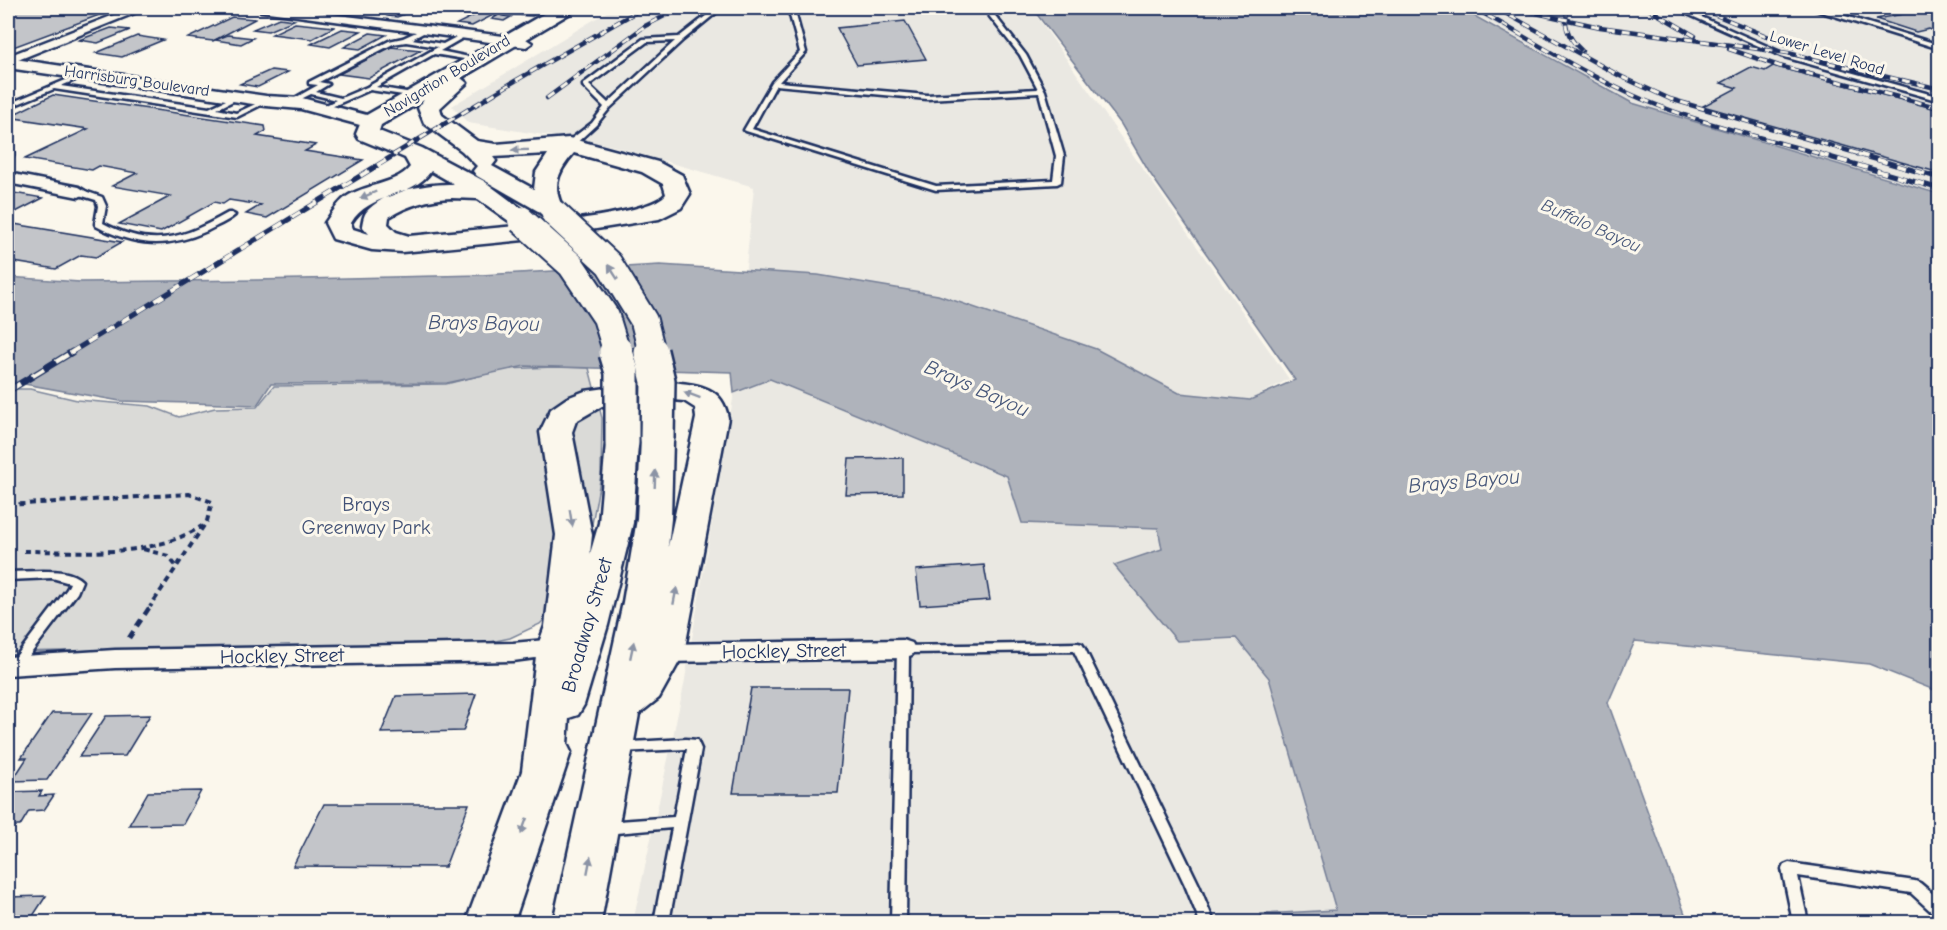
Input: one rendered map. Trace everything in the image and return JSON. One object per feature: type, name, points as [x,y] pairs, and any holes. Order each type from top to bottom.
[{"type":"main road","name":"Navigation Boulevard","points":[[494,185],[470,146],[432,118],[429,108],[437,97],[450,86],[566,8]]},
{"type":"main road","name":"Navigation Boulevard","points":[[369,128],[416,95],[476,59],[588,8]]},
{"type":"main road","name":"Harrisburg Boulevard","points":[[8,62],[322,109],[369,128],[414,153],[551,210],[609,264],[644,321],[658,381],[651,540],[642,602],[615,727]]},
{"type":"main road","name":"Harrisburg Boulevard","points":[[266,101],[284,111],[414,138],[494,185],[521,220],[571,265],[606,317]]},
{"type":"main road","points":[[551,210],[545,179],[552,164],[569,145]]},
{"type":"main road","points":[[414,153],[422,167],[419,173],[410,180],[361,197],[342,212],[338,223],[342,234],[357,241],[408,244],[506,236],[651,214],[672,203],[678,194],[674,180],[650,167],[569,145],[496,151],[470,146]]},
{"type":"main road","points":[[408,244],[387,237],[375,225],[377,214],[396,201],[417,193],[494,185]]},
{"type":"main road","name":"Broadway Street","points":[[490,922],[543,771],[589,625],[616,523],[622,442],[622,372],[606,317]]},
{"type":"main road","points":[[543,771],[556,648],[564,626],[574,535],[556,432],[562,416],[578,405],[596,398],[672,391],[692,393],[710,404],[712,418],[664,653],[645,688],[615,727],[577,922]]},
{"type":"street","points":[[8,62],[141,8]]},
{"type":"street","points":[[261,8],[516,42]]},
{"type":"street","points":[[8,178],[79,192]]},
{"type":"street","name":"Hockley Street","points":[[10,670],[115,658],[513,652],[556,648]]},
{"type":"street","name":"Hockley Street","points":[[664,653],[903,649]]},
{"type":"lane","points":[[569,145],[681,39],[719,8]]},
{"type":"lane","points":[[791,8],[803,52],[774,83],[748,130],[936,188],[1057,182],[1060,156],[1042,91],[1023,55],[986,8]]},
{"type":"lane","name":"Lower Level Road","points":[[1677,8],[1783,56],[1940,99]]},
{"type":"lane","points":[[1812,8],[1940,47]]},
{"type":"lane","points":[[1836,15],[1869,8]]},
{"type":"lane","points":[[405,40],[425,30]]},
{"type":"lane","points":[[322,109],[369,88],[464,35]]},
{"type":"lane","points":[[608,106],[585,85],[645,40],[681,39]]},
{"type":"lane","points":[[289,103],[326,84],[311,83],[391,42],[405,40],[444,46]]},
{"type":"lane","points":[[433,52],[476,59]]},
{"type":"lane","points":[[8,106],[85,74]]},
{"type":"lane","points":[[774,83],[916,96],[1042,91]]},
{"type":"lane","points":[[130,97],[157,84]]},
{"type":"lane","points":[[53,87],[237,115],[266,101]]},
{"type":"lane","points":[[369,88],[416,95]]},
{"type":"lane","points":[[310,92],[342,100]]},
{"type":"lane","points":[[210,110],[239,96]]},
{"type":"lane","points":[[79,192],[99,199],[102,206],[99,224],[116,234],[146,241],[193,235],[231,215]]},
{"type":"lane","points":[[8,576],[53,576],[76,581],[73,590],[10,670]]},
{"type":"lane","points":[[898,922],[903,649],[1078,647],[1192,885],[1207,922]]},
{"type":"lane","points":[[615,727],[692,744],[694,749],[661,922]]},
{"type":"lane","points":[[596,828],[680,822]]},
{"type":"lane","points":[[1800,922],[1789,869],[1915,886],[1940,910]]},
{"type":"path","points":[[8,506],[189,494],[212,502],[207,521],[115,658]]},
{"type":"path","points":[[139,549],[180,540],[192,534],[207,521]]},
{"type":"path","points":[[24,551],[139,549],[167,554],[173,558],[177,567]]},
{"type":"shaded area","points":[[613,8],[1031,8],[1289,379],[1251,399],[1173,398],[745,277],[754,187],[613,146],[468,123],[452,106]]},
{"type":"shaded area","points":[[1464,8],[1939,8],[1939,193],[1632,103]]},
{"type":"shaded area","points":[[770,379],[1007,477],[1022,523],[1158,528],[1162,549],[1115,565],[1177,641],[1236,638],[1269,678],[1336,910],[1261,914],[1263,922],[633,922],[684,685],[734,393]]},
{"type":"green space","name":"Brays Greenway Park","points":[[589,368],[602,418],[601,475],[588,546],[573,589],[540,624],[510,638],[486,643],[8,652],[8,389],[30,389],[77,400],[150,406],[179,417],[215,408],[257,407],[274,386],[446,384],[506,369]]},
{"type":"water","points":[[1032,8],[1460,8],[1632,103],[1939,194],[1939,692],[1869,664],[1635,641],[1608,703],[1688,922],[1263,922],[1261,914],[1336,910],[1269,678],[1236,638],[1177,641],[1114,565],[1162,549],[1158,528],[1022,523],[1007,476],[770,379],[734,393],[732,372],[525,366],[447,383],[271,384],[257,405],[120,401],[8,381],[8,277],[80,282],[257,280],[481,275],[660,265],[818,275],[938,295],[1096,349],[1179,393],[1250,400],[1295,380],[1149,172],[1121,124]]},
{"type":"building","points":[[8,8],[118,8],[8,49]]},
{"type":"building","points":[[405,8],[420,8],[397,17],[388,16]]},
{"type":"building","points":[[489,8],[519,8],[503,16],[511,17],[504,21],[492,19],[497,16],[493,15],[472,26],[457,24]]},
{"type":"building","points":[[526,8],[546,8],[532,16],[513,15]]},
{"type":"building","points":[[1919,11],[1940,17],[1940,33],[1929,29],[1916,32],[1876,19]]},
{"type":"building","points":[[232,17],[255,19],[213,41],[188,38]]},
{"type":"building","points":[[279,18],[294,20],[268,31],[253,29]]},
{"type":"building","points":[[905,21],[926,59],[857,65],[837,28]]},
{"type":"building","points":[[295,23],[334,27],[312,39],[272,34]]},
{"type":"building","points":[[111,28],[130,30],[98,43],[79,40]]},
{"type":"building","points":[[342,29],[361,31],[330,47],[311,44]]},
{"type":"building","points":[[370,33],[386,35],[360,49],[344,47]]},
{"type":"building","points":[[228,35],[253,38],[241,44],[215,40]]},
{"type":"building","points":[[137,36],[163,40],[122,57],[96,53]]},
{"type":"building","points":[[391,47],[421,50],[369,78],[339,74]]},
{"type":"building","points":[[1773,66],[1940,110],[1940,173],[1703,106],[1737,88],[1721,83],[1751,67],[1765,71]]},
{"type":"building","points":[[271,70],[288,72],[258,87],[240,84]]},
{"type":"building","points":[[53,95],[265,126],[266,131],[257,136],[316,145],[305,151],[363,160],[267,218],[246,214],[261,205],[229,200],[223,204],[214,202],[161,232],[119,224],[171,196],[112,186],[137,173],[99,166],[92,170],[25,159],[88,129],[8,117]]},
{"type":"building","points":[[8,192],[43,198],[8,216]]},
{"type":"building","points":[[8,223],[122,242],[96,257],[81,255],[56,269],[8,261]]},
{"type":"building","points":[[903,458],[903,494],[846,495],[849,459]]},
{"type":"building","points":[[984,565],[990,600],[920,605],[916,570]]},
{"type":"building","points":[[751,688],[848,688],[838,793],[733,793]]},
{"type":"building","points":[[476,694],[463,731],[381,733],[396,696]]},
{"type":"building","points":[[52,713],[92,713],[47,780],[12,781],[27,758],[21,758]]},
{"type":"building","points":[[150,715],[125,756],[79,757],[106,716]]},
{"type":"building","points":[[42,791],[39,796],[54,795],[44,810],[29,811],[20,826],[8,826],[8,792]]},
{"type":"building","points":[[201,791],[183,824],[129,825],[148,792]]},
{"type":"building","points":[[324,804],[469,804],[445,867],[293,866]]},
{"type":"building","points":[[46,896],[29,922],[8,922],[8,897]]},
{"type":"railway","points":[[393,155],[515,81],[643,8]]},
{"type":"railway","points":[[547,98],[645,26],[680,8]]},
{"type":"railway","points":[[1474,8],[1579,68],[1644,100],[1711,123],[1824,155]]},
{"type":"railway","points":[[1496,8],[1620,76],[1670,99],[1863,155]]},
{"type":"railway","points":[[1513,8],[1566,20]]},
{"type":"railway","points":[[1566,20],[1569,8]]},
{"type":"railway","points":[[1647,8],[1695,36]]},
{"type":"railway","points":[[1699,8],[1793,47]]},
{"type":"railway","points":[[1566,20],[1600,27],[1788,53],[1908,82]]},
{"type":"railway","points":[[1566,20],[1566,26],[1573,42],[1582,51]]},
{"type":"railway","points":[[1729,49],[1779,66],[1940,108]]},
{"type":"railway","points":[[1902,80],[1940,89]]},
{"type":"railway","points":[[70,353],[396,154]]},
{"type":"railway","points":[[1819,154],[1940,189]]},
{"type":"railway","points":[[1858,154],[1940,178]]},
{"type":"railway","points":[[8,391],[72,352]]},
{"type":"water label","name":"Buffalo Bayou","points":[[1591,226]]},
{"type":"water label","name":"Brays Bayou","points":[[484,323]]},
{"type":"water label","name":"Brays Bayou","points":[[977,388]]},
{"type":"water label","name":"Brays Bayou","points":[[1464,481]]}]
